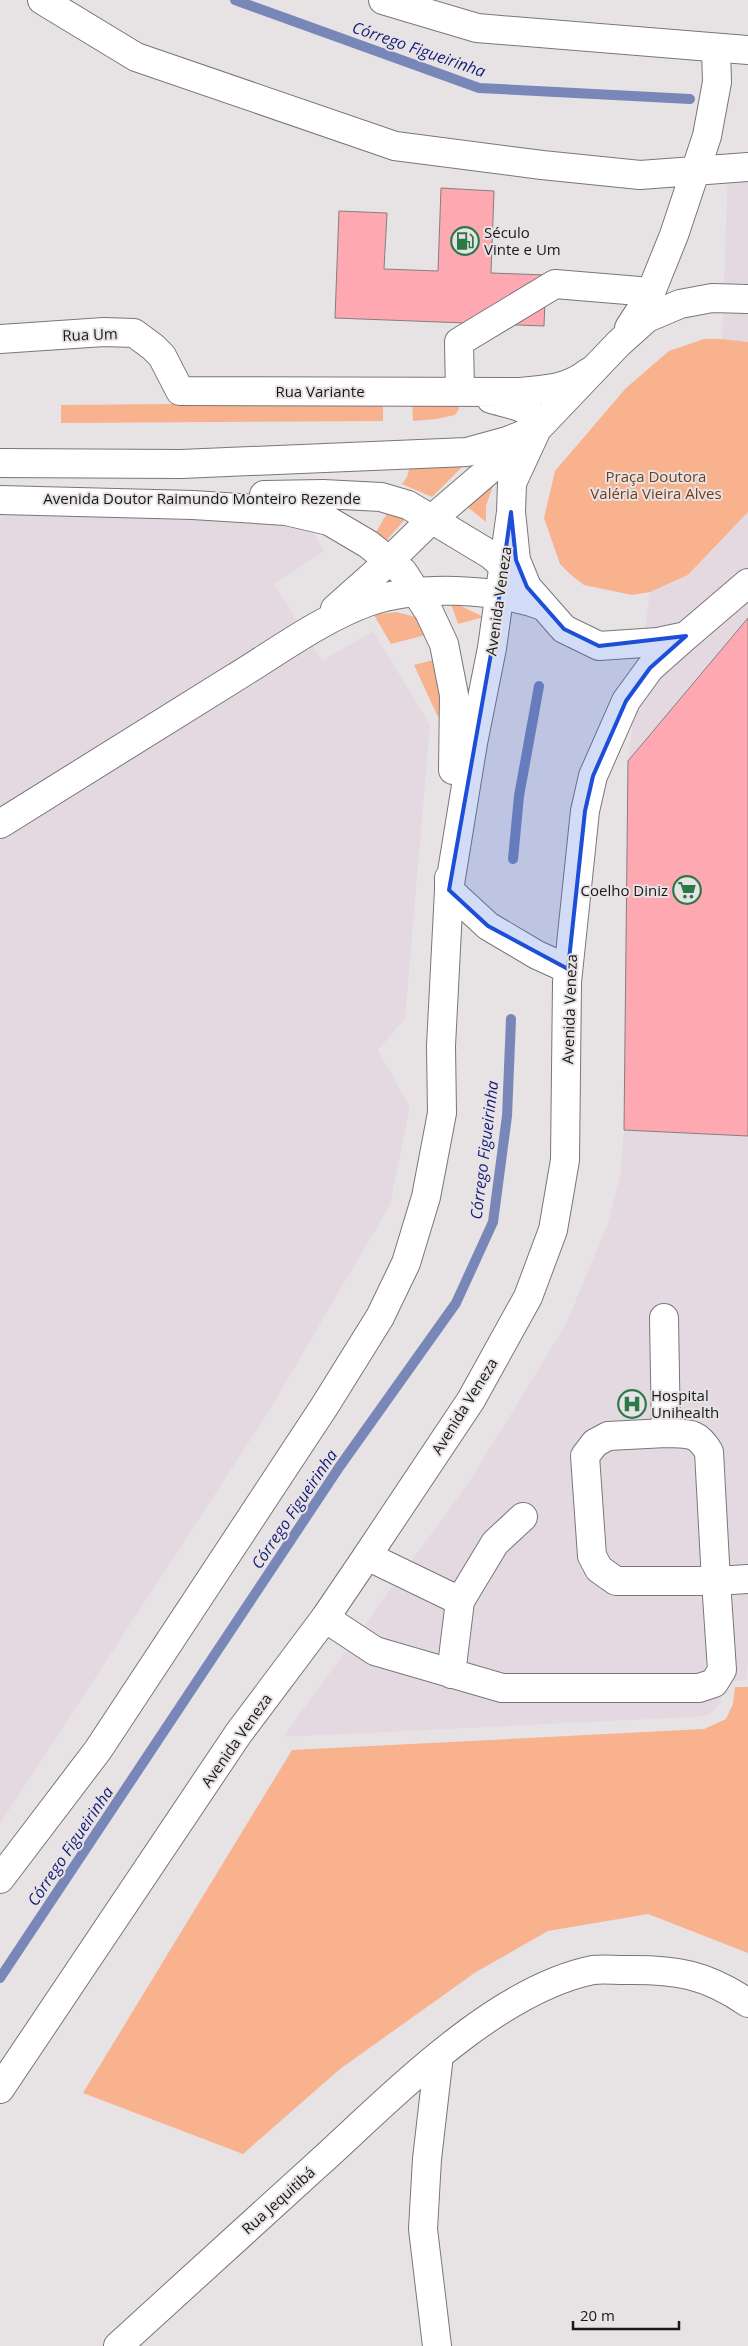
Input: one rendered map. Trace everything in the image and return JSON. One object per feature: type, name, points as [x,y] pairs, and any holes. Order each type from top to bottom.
[{"type":"main road","points":[[42,0],[136,57],[395,146],[542,166],[640,175],[695,172],[748,166]]},
{"type":"main road","points":[[382,0],[477,28],[716,49],[748,50]]},
{"type":"main road","points":[[619,343],[651,292],[674,235],[707,136],[717,82],[716,49]]},
{"type":"main road","points":[[460,392],[459,342],[555,284],[651,292]]},
{"type":"main road","points":[[305,634],[389,561],[432,519],[538,429],[593,369],[647,318],[680,304],[712,298],[748,299]]},
{"type":"main road","name":"Rua Um","points":[[0,339],[104,332],[134,333],[153,346],[162,356],[180,391]]},
{"type":"main road","name":"Rua Variante","points":[[180,391],[521,392],[561,388],[571,385],[593,369]]},
{"type":"main road","name":"Rua Variante","points":[[460,392],[483,396],[525,409],[534,415],[537,420],[538,429]]},
{"type":"main road","points":[[0,463],[181,464],[467,452],[507,441],[538,429]]},
{"type":"main road","points":[[538,429],[512,483],[511,512],[516,560],[535,596],[564,628],[599,646],[658,642],[686,636],[748,583]]},
{"type":"main road","name":"Avenida Doutor Raimundo Monteiro Rezende","points":[[0,500],[323,494],[381,497],[408,505],[491,555],[535,596]]},
{"type":"main road","points":[[0,500],[193,505],[286,511],[329,521],[368,544],[403,572],[429,612],[444,644],[454,695],[455,729],[449,890],[488,926],[537,955],[568,969]]},
{"type":"main road","name":"Avenida Veneza","points":[[0,1880],[98,1750],[314,1423],[380,1317],[406,1264],[426,1197],[442,1113],[441,1046],[449,890],[473,743],[492,648],[511,512]]},
{"type":"main road","points":[[0,824],[305,634],[369,602],[402,594],[417,593],[501,593],[535,596]]},
{"type":"main road","name":"Avenida Veneza","points":[[0,2089],[238,1734],[325,1618],[471,1400],[528,1297],[553,1230],[565,1160],[568,969],[585,811],[593,776],[626,701],[650,668],[686,636]]},
{"type":"main road","points":[[664,1318],[666,1433]]},
{"type":"main road","points":[[325,1618],[375,1651],[408,1659],[451,1674],[502,1688],[699,1688],[714,1683],[722,1670],[716,1581],[709,1452],[704,1442],[695,1434],[666,1433],[608,1436],[595,1443],[585,1456],[592,1556],[599,1569],[616,1581],[716,1581],[748,1579]]},
{"type":"main road","points":[[451,1674],[460,1601],[495,1543],[523,1517]]},
{"type":"main road","points":[[367,1556],[460,1601]]},
{"type":"main road","name":"Rua Jequitibá","points":[[118,2346],[439,2055],[502,2008],[553,1983],[593,1970],[643,1969],[687,1973],[725,1987],[748,2003]]},
{"type":"main road","points":[[437,2346],[423,2229],[427,2159],[439,2055]]},
{"type":"highlighted area","points":[[511,512],[516,560],[527,587],[564,629],[599,646],[686,636],[650,668],[626,701],[593,776],[585,811],[568,969],[488,926],[449,890],[492,648]]},
{"type":"shaded area","points":[[748,167],[748,342],[722,339],[728,169]]},
{"type":"shaded area","name":"Hospital Unihealth","points":[[748,512],[748,1663],[746,1680],[726,1682],[720,1703],[710,1714],[694,1717],[283,1737],[469,1482],[565,1326],[607,1226],[620,1177],[624,1130],[628,761],[650,592],[689,575]]},
{"type":"shaded area","points":[[0,513],[245,516],[307,522],[324,551],[274,584],[322,661],[373,631],[430,725],[405,1019],[378,1050],[410,1107],[390,1205],[266,1416],[0,1824]]},
{"type":"green space","name":"Praça Doutora Valéria Vieira Alves","points":[[704,339],[748,342],[748,512],[688,575],[650,592],[632,595],[584,585],[560,564],[544,518],[555,471],[626,388],[669,351]]},
{"type":"green space","points":[[412,401],[457,404],[459,409],[455,415],[413,421]]},
{"type":"green space","points":[[383,402],[383,421],[61,423],[61,405]]},
{"type":"green space","points":[[411,461],[468,461],[432,497],[402,484],[407,477]]},
{"type":"green space","points":[[496,477],[486,506],[486,522],[465,505]]},
{"type":"green space","points":[[387,513],[407,517],[386,541],[375,534]]},
{"type":"green space","points":[[450,601],[484,617],[458,624]]},
{"type":"green space","points":[[396,612],[420,618],[429,634],[391,644],[374,615]]},
{"type":"green space","points":[[441,658],[442,707],[438,717],[414,665]]},
{"type":"green space","points":[[735,1687],[748,1687],[748,1953],[648,1914],[548,1931],[476,1972],[340,2069],[243,2154],[83,2093],[292,1750],[704,1729],[726,1719],[733,1704]]},
{"type":"building","name":"Século Vinte e Um","points":[[441,188],[494,191],[491,273],[546,275],[544,326],[335,318],[339,211],[387,213],[384,269],[438,271]]},
{"type":"building","name":"Coelho Diniz","points":[[748,618],[748,1136],[624,1130],[628,761]]},
{"type":"waterway","name":"Córrego Figueirinha","points":[[235,0],[479,88],[690,99]]},
{"type":"waterway","name":"Córrego Figueirinha","points":[[513,859],[519,796],[539,686]]},
{"type":"waterway","name":"Córrego Figueirinha","points":[[0,1978],[340,1466],[456,1303],[493,1222],[507,1116],[511,1019]]},
{"type":"place","name":"Século Vinte e Um","points":[[465,241]]},
{"type":"place","name":"Coelho Diniz","points":[[687,890]]},
{"type":"place","name":"Hospital Unihealth","points":[[632,1404]]}]
